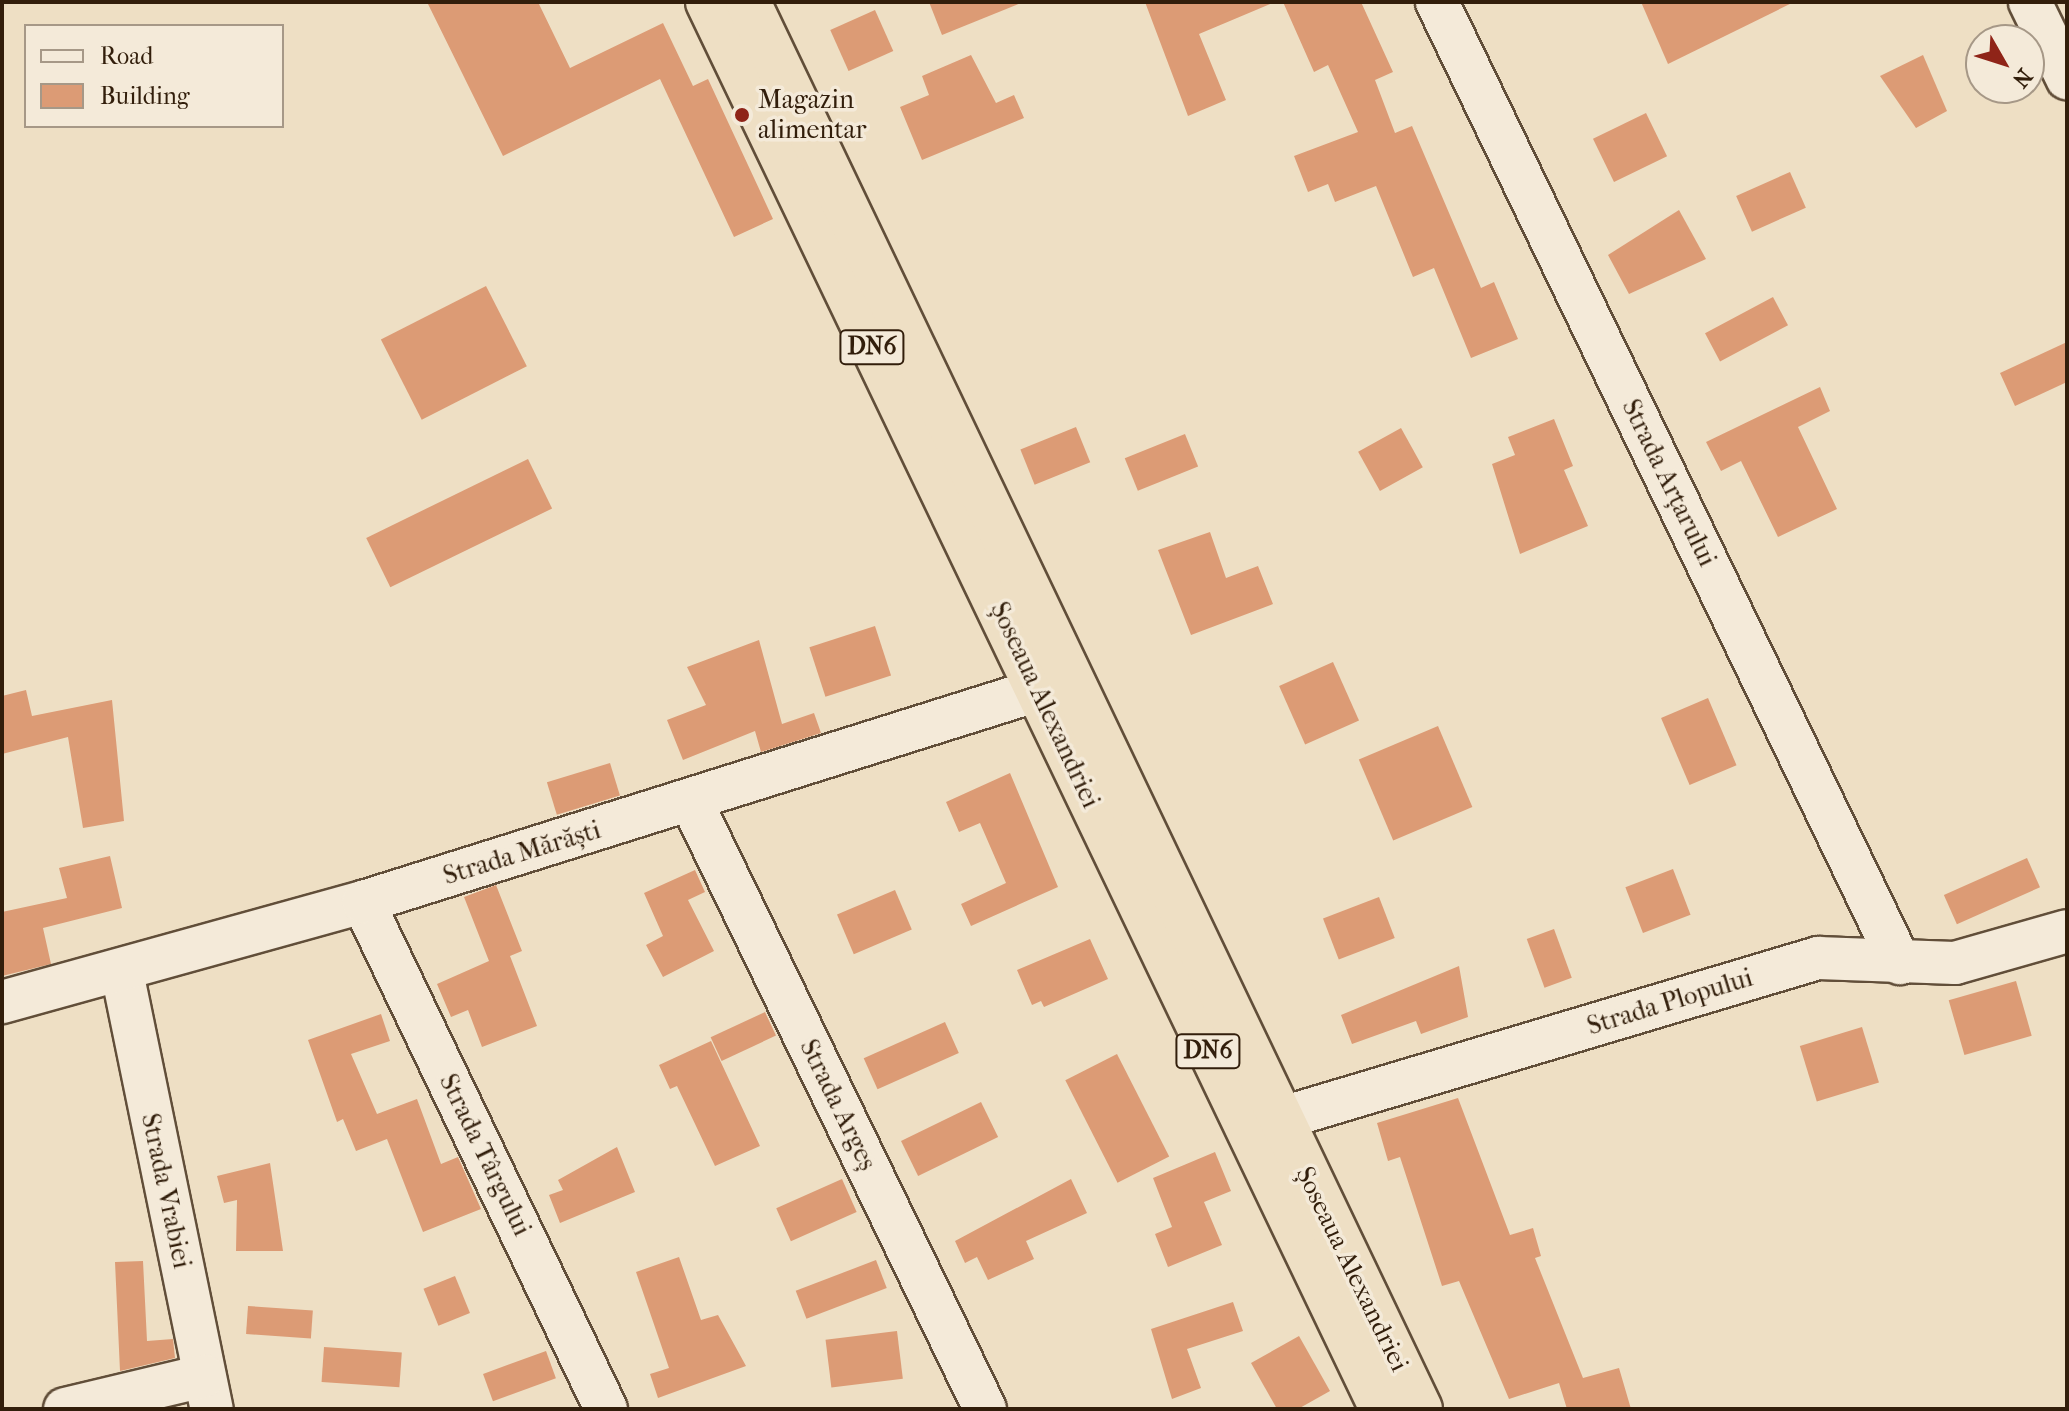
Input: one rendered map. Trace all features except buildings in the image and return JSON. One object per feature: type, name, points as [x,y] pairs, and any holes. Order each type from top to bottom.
[{"type":"highway","name":"Șoseaua Alexandriei","points":[[708,2],[1382,1409]]},
{"type":"highway","name":"Șoseaua Alexandriei","points":[[748,2],[1420,1409]]},
{"type":"street","name":"Strada Arțarului","points":[[1437,2],[1900,963]]},
{"type":"street","points":[[2030,2],[2067,78]]},
{"type":"street","name":"Strada Mărăști","points":[[2,1002],[122,972],[363,902],[1038,690]]},
{"type":"street","name":"Strada Argeș","points":[[691,801],[985,1409]]},
{"type":"street","name":"Strada Târgului","points":[[363,902],[606,1409]]},
{"type":"street","name":"Strada Plopului","points":[[1279,1119],[1818,958],[1955,963],[2067,931]]},
{"type":"street","name":"Strada Vrabiei","points":[[122,972],[208,1392]]},
{"type":"street","points":[[65,1409],[208,1392]]},
{"type":"place","name":"Magazin alimentar","points":[[742,115]]}]
